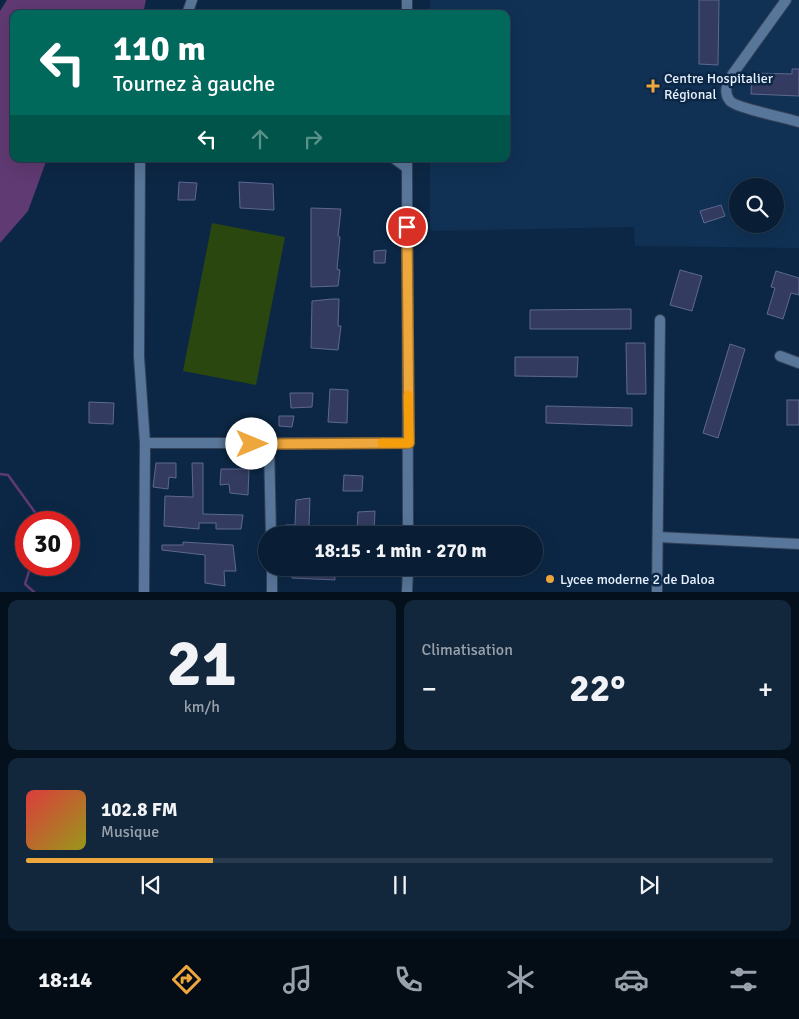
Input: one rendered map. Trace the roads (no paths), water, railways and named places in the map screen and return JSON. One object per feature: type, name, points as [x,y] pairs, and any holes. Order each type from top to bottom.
[{"type":"street","points":[[786,0],[732,75],[726,86],[726,92],[735,105],[799,122]]},
{"type":"street","points":[[140,162],[140,357],[145,443],[144,592]]},
{"type":"street","points":[[407,163],[408,526]]},
{"type":"street","points":[[657,592],[660,320]]},
{"type":"street","points":[[780,356],[799,364]]},
{"type":"street","points":[[145,443],[409,443]]},
{"type":"street","points":[[269,444],[271,526]]},
{"type":"street","points":[[658,537],[799,544]]},
{"type":"street","points":[[272,576],[272,592]]},
{"type":"street","points":[[407,592],[408,576]]},
{"type":"waterway","points":[[0,474],[8,475],[34,511]]},
{"type":"waterway","points":[[28,576],[25,584],[34,592]]},
{"type":"place","name":"Centre Hospitalier Régional","points":[[653,86]]},
{"type":"place","name":"Lycee moderne 2 de Daloa","points":[[550,579]]}]
